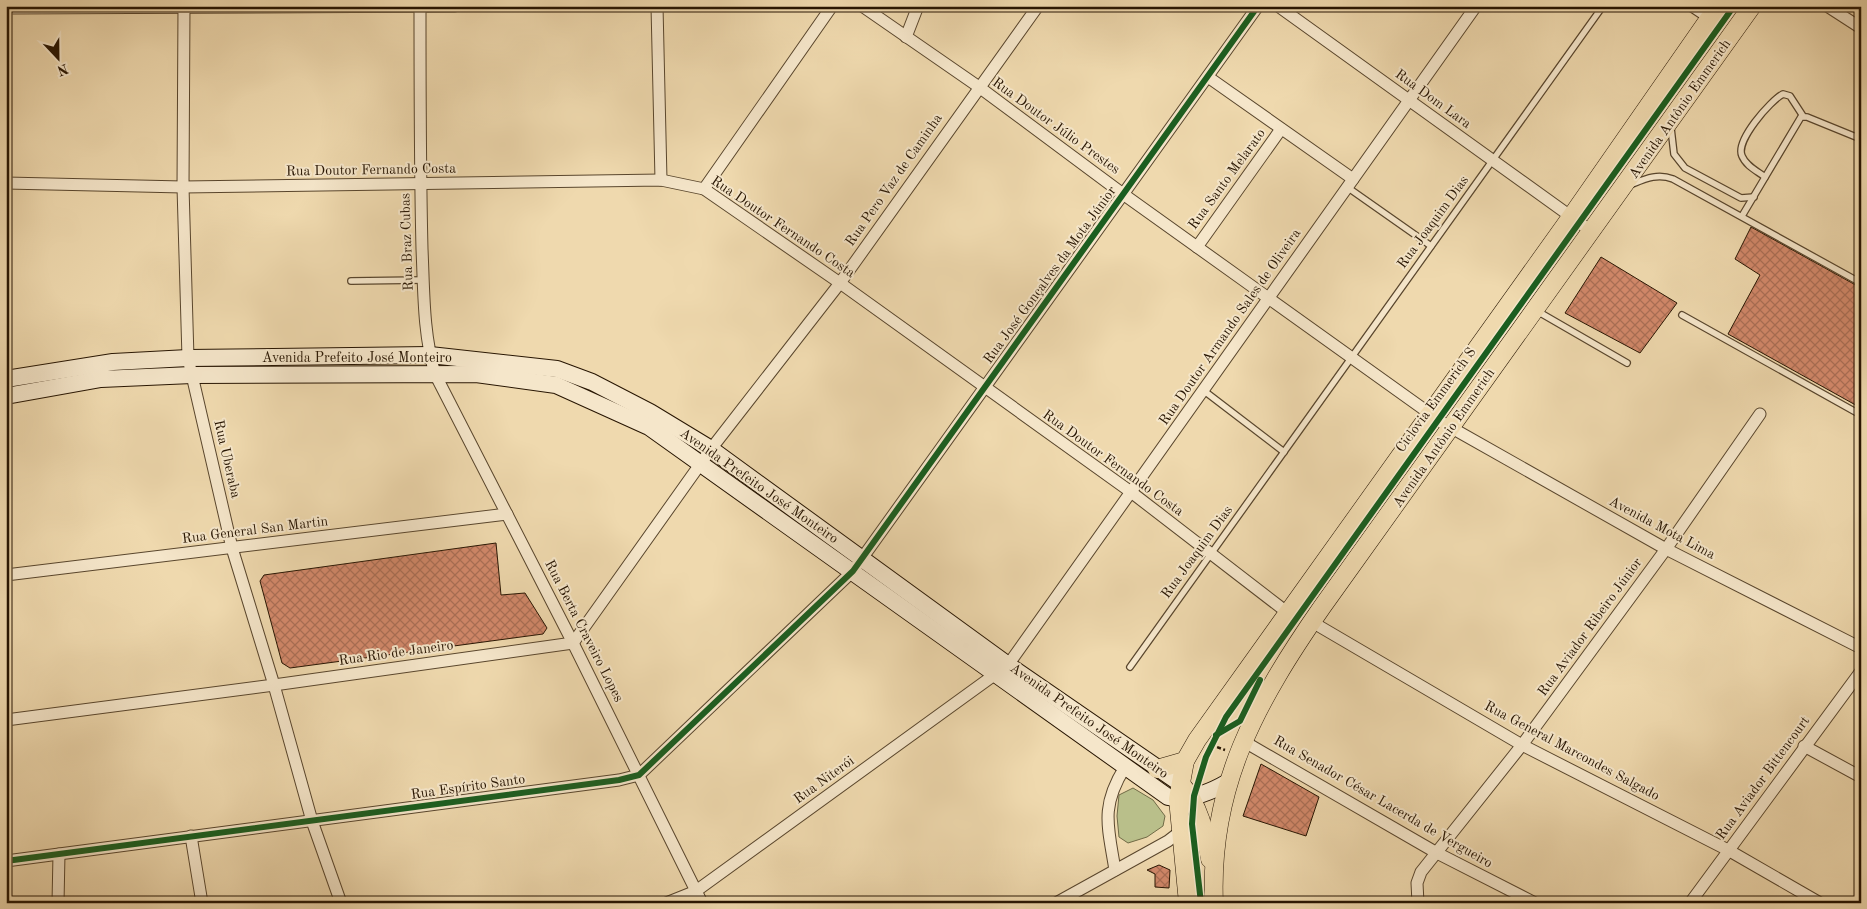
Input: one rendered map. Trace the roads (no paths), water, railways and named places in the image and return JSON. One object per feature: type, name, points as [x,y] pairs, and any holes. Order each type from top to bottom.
[{"type":"main road","name":"Avenida Antônio Emmerich","points":[[1214,903],[1213,872],[1228,782],[1237,747],[1270,686],[1312,622],[1591,230],[1624,188],[1752,6]]},
{"type":"main road","name":"Avenida Antônio Emmerich","points":[[1181,831],[1185,761],[1217,711],[1571,217],[1714,12]]},
{"type":"main road","name":"Avenida Prefeito José Monteiro","points":[[6,379],[113,362],[188,358],[430,355],[556,369],[592,382],[650,412],[711,449],[857,565],[1153,777]]},
{"type":"main road","name":"Avenida Prefeito José Monteiro","points":[[6,396],[100,379],[192,375],[484,375],[556,385],[649,427],[701,466],[857,565]]},
{"type":"main road","name":"Avenida Prefeito José Monteiro","points":[[1002,670],[1125,767],[1153,777],[1184,793]]},
{"type":"main road","points":[[1153,777],[1185,761]]},
{"type":"main road","points":[[1213,872],[1202,824],[1184,793],[1228,782]]},
{"type":"main road","points":[[1188,903],[1181,831],[1192,824],[1202,824]]},
{"type":"street","name":"Rua Braz Cubas","points":[[420,6],[420,184],[425,333],[435,374]]},
{"type":"street","points":[[6,8],[455,6]]},
{"type":"street","points":[[657,6],[661,180]]},
{"type":"street","points":[[704,189],[832,6]]},
{"type":"street","name":"Rua Doutor Júlio Prestes","points":[[862,6],[979,87],[1123,194],[1451,428]]},
{"type":"street","points":[[906,37],[918,6]]},
{"type":"street","name":"Rua Pero Vaz de Caminha","points":[[701,466],[711,449],[840,283],[1038,6]]},
{"type":"street","name":"Rua José Gonçalves da Mota Júnior","points":[[857,565],[1258,6]]},
{"type":"street","name":"Rua Dom Lara","points":[[1278,6],[1591,230]]},
{"type":"street","name":"Rua Doutor Armando Sales de Oliveira","points":[[1002,670],[1131,492],[1476,6]]},
{"type":"street","points":[[1692,6],[1714,12]]},
{"type":"street","points":[[1827,6],[1861,28]]},
{"type":"street","name":"Rua Uberaba","points":[[184,7],[183,187],[188,358],[232,548],[274,685],[312,820],[341,903]]},
{"type":"street","points":[[1208,77],[1282,129],[1350,183]]},
{"type":"street","name":"Rua Santo Melarato","points":[[1197,247],[1282,129]]},
{"type":"street","name":"Rua Doutor Fernando Costa","points":[[6,183],[183,187],[661,180],[704,189],[840,283],[1131,492],[1210,555],[1288,613]]},
{"type":"street","name":"Rua Berta Craveiro Lopes","points":[[435,374],[574,643],[702,903]]},
{"type":"street","name":"Rua Aviador Ribeiro Júnior","points":[[1418,903],[1417,883],[1421,872],[1522,745],[1666,549],[1760,414]]},
{"type":"street","name":"Avenida Mota Lima","points":[[1451,428],[1666,549],[1861,648]]},
{"type":"street","points":[[574,643],[701,466]]},
{"type":"street","name":"Rua General San Martin","points":[[6,575],[507,514]]},
{"type":"street","name":"Rua Espírito Santo","points":[[6,861],[619,780],[639,774],[857,565]]},
{"type":"street","name":"Rua General Marcondes Salgado","points":[[1312,622],[1522,745],[1728,850],[1820,903]]},
{"type":"street","name":"Rua Rio de Janeiro","points":[[6,720],[574,643]]},
{"type":"street","name":"Rua Niterói","points":[[666,903],[696,892],[1002,670]]},
{"type":"street","name":"Rua Aviador Bittencourt","points":[[1690,903],[1861,671]]},
{"type":"street","points":[[1804,746],[1861,778]]},
{"type":"street","name":"Rua Senador César Lacerda de Vergueiro","points":[[1237,747],[1535,903]]},
{"type":"street","points":[[1115,870],[1108,811],[1111,793],[1125,767]]},
{"type":"street","points":[[1056,903],[1067,900],[1181,831]]},
{"type":"street","points":[[191,836],[202,903]]},
{"type":"street","points":[[58,903],[59,854]]},
{"type":"lane","name":"Rua Joaquim Dias","points":[[1130,667],[1603,6]]},
{"type":"lane","points":[[1765,177],[1752,168],[1742,157],[1741,149],[1750,130],[1773,99],[1783,94],[1790,96],[1804,116],[1861,139]]},
{"type":"lane","points":[[1742,216],[1798,120],[1804,116]]},
{"type":"lane","points":[[1671,121],[1671,143],[1674,154],[1685,168],[1740,198],[1754,197]]},
{"type":"lane","points":[[1624,188],[1645,179],[1664,175],[1742,216],[1861,283]]},
{"type":"lane","points":[[1350,183],[1431,246]]},
{"type":"lane","points":[[351,280],[424,280]]},
{"type":"lane","points":[[1535,310],[1627,363]]},
{"type":"lane","points":[[1682,316],[1861,415]]},
{"type":"lane","points":[[1203,390],[1284,452]]}]
